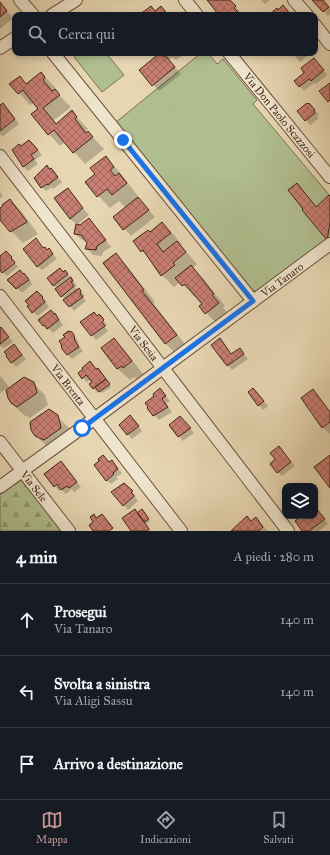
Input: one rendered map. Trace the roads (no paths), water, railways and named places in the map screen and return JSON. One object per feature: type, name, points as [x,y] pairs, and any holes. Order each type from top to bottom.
[{"type":"street","points":[[20,0],[30,12]]},
{"type":"street","points":[[57,12],[76,0]]},
{"type":"street","points":[[185,0],[195,12]]},
{"type":"street","points":[[294,0],[304,12]]},
{"type":"street","points":[[318,29],[330,44]]},
{"type":"street","points":[[0,48],[12,40]]},
{"type":"street","points":[[55,56],[253,301]]},
{"type":"street","name":"Via Don Paolo Scazzosi","points":[[230,56],[330,176]]},
{"type":"street","name":"Via Sesia","points":[[0,156],[288,531]]},
{"type":"street","name":"Via Tanaro","points":[[0,487],[330,244]]},
{"type":"street","name":"Via Brenta","points":[[0,296],[181,531]]},
{"type":"street","name":"Via Sele","points":[[0,442],[69,531]]}]
